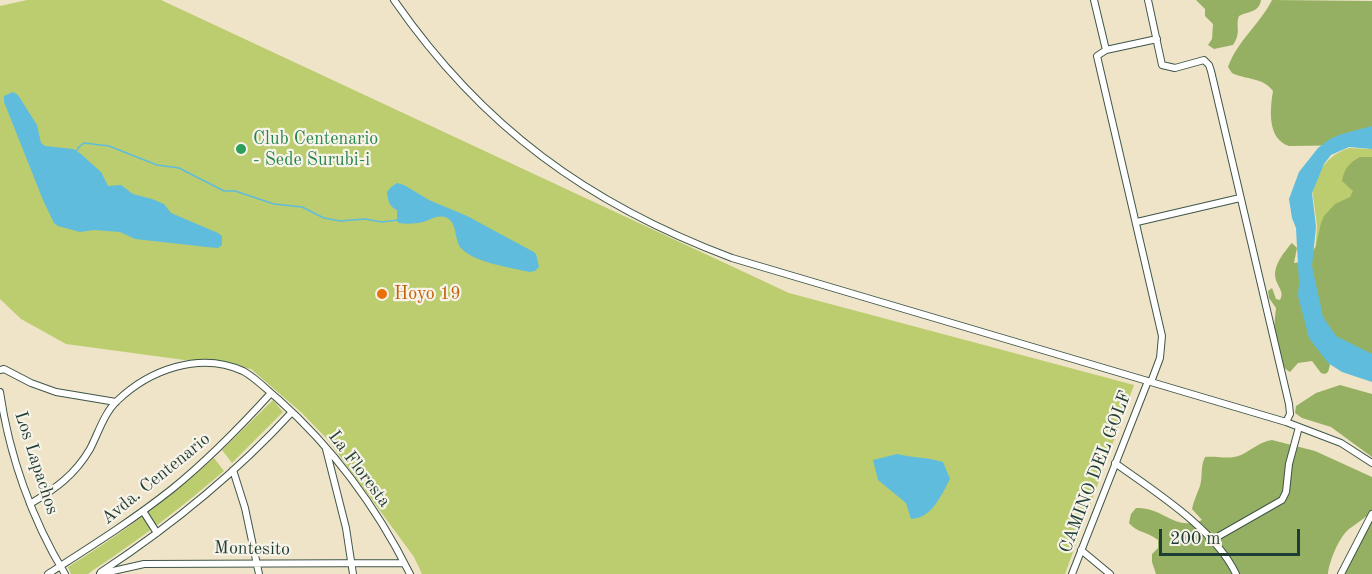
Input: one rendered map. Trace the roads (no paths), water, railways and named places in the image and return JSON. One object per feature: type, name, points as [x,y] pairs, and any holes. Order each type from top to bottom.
[{"type":"street","points":[[394,0],[450,72],[524,142],[574,180],[636,217],[671,234],[732,258],[1286,422],[1341,443],[1372,463]]},
{"type":"street","points":[[1094,0],[1106,50],[1157,39]]},
{"type":"street","points":[[1148,0],[1162,65],[1174,68],[1204,60],[1209,65],[1289,404],[1290,414],[1286,422]]},
{"type":"street","name":"CAMINO DEL GOLF","points":[[1072,574],[1114,463],[1160,358],[1162,336],[1098,62],[1097,56],[1106,50]]},
{"type":"street","points":[[1137,222],[1240,198]]},
{"type":"street","name":"La Floresta","points":[[116,402],[146,379],[165,370],[200,363],[241,371],[272,393],[325,445],[373,510],[410,574]]},
{"type":"street","points":[[0,369],[56,392],[116,402],[89,450],[70,477],[30,504]]},
{"type":"street","name":"Los Lapachos","points":[[0,392],[11,444],[30,504],[65,574]]},
{"type":"street","name":"Avda. Centenario","points":[[48,574],[102,541],[143,511],[214,453],[272,393]]},
{"type":"street","points":[[99,574],[157,533],[233,470],[255,451],[292,411]]},
{"type":"street","points":[[1212,540],[1282,500],[1286,492],[1289,464],[1299,427]]},
{"type":"street","points":[[325,445],[346,528],[353,574]]},
{"type":"street","points":[[1114,463],[1160,495],[1212,540],[1236,574]]},
{"type":"street","points":[[233,470],[245,508],[259,574]]},
{"type":"street","points":[[143,511],[157,533]]},
{"type":"street","points":[[1341,574],[1372,514]]},
{"type":"street","points":[[1081,550],[1110,574]]},
{"type":"street","name":"Montesito","points":[[99,574],[144,564],[404,563]]},
{"type":"water","points":[[13,92],[18,95],[37,125],[41,143],[45,146],[73,149],[101,172],[108,186],[121,185],[133,194],[164,204],[171,213],[218,233],[222,236],[222,245],[218,248],[135,239],[120,232],[94,230],[80,232],[58,226],[54,223],[43,200],[4,102],[4,96]]},
{"type":"water","points":[[1372,126],[1372,149],[1349,147],[1331,155],[1324,164],[1312,193],[1316,227],[1312,266],[1323,317],[1336,336],[1372,354],[1372,382],[1342,372],[1328,363],[1309,338],[1298,296],[1296,228],[1289,199],[1299,172],[1318,148],[1342,134]]},
{"type":"water","points":[[397,183],[467,216],[532,251],[536,254],[539,267],[529,272],[493,264],[468,254],[459,246],[454,227],[445,217],[436,217],[417,223],[399,223],[397,210],[388,200],[387,192]]},
{"type":"water","points":[[897,454],[943,462],[950,479],[935,505],[925,515],[918,518],[911,519],[906,503],[878,480],[873,460]]},
{"type":"waterway","points":[[75,153],[84,143],[109,146],[157,165],[179,168],[224,191],[235,191],[274,204],[302,207],[324,218],[340,221],[398,220]]},
{"type":"place","name":"Club Centenario - Sede Surubi-i","points":[[241,149]]},
{"type":"place","name":"Hoyo 19","points":[[382,294]]}]
